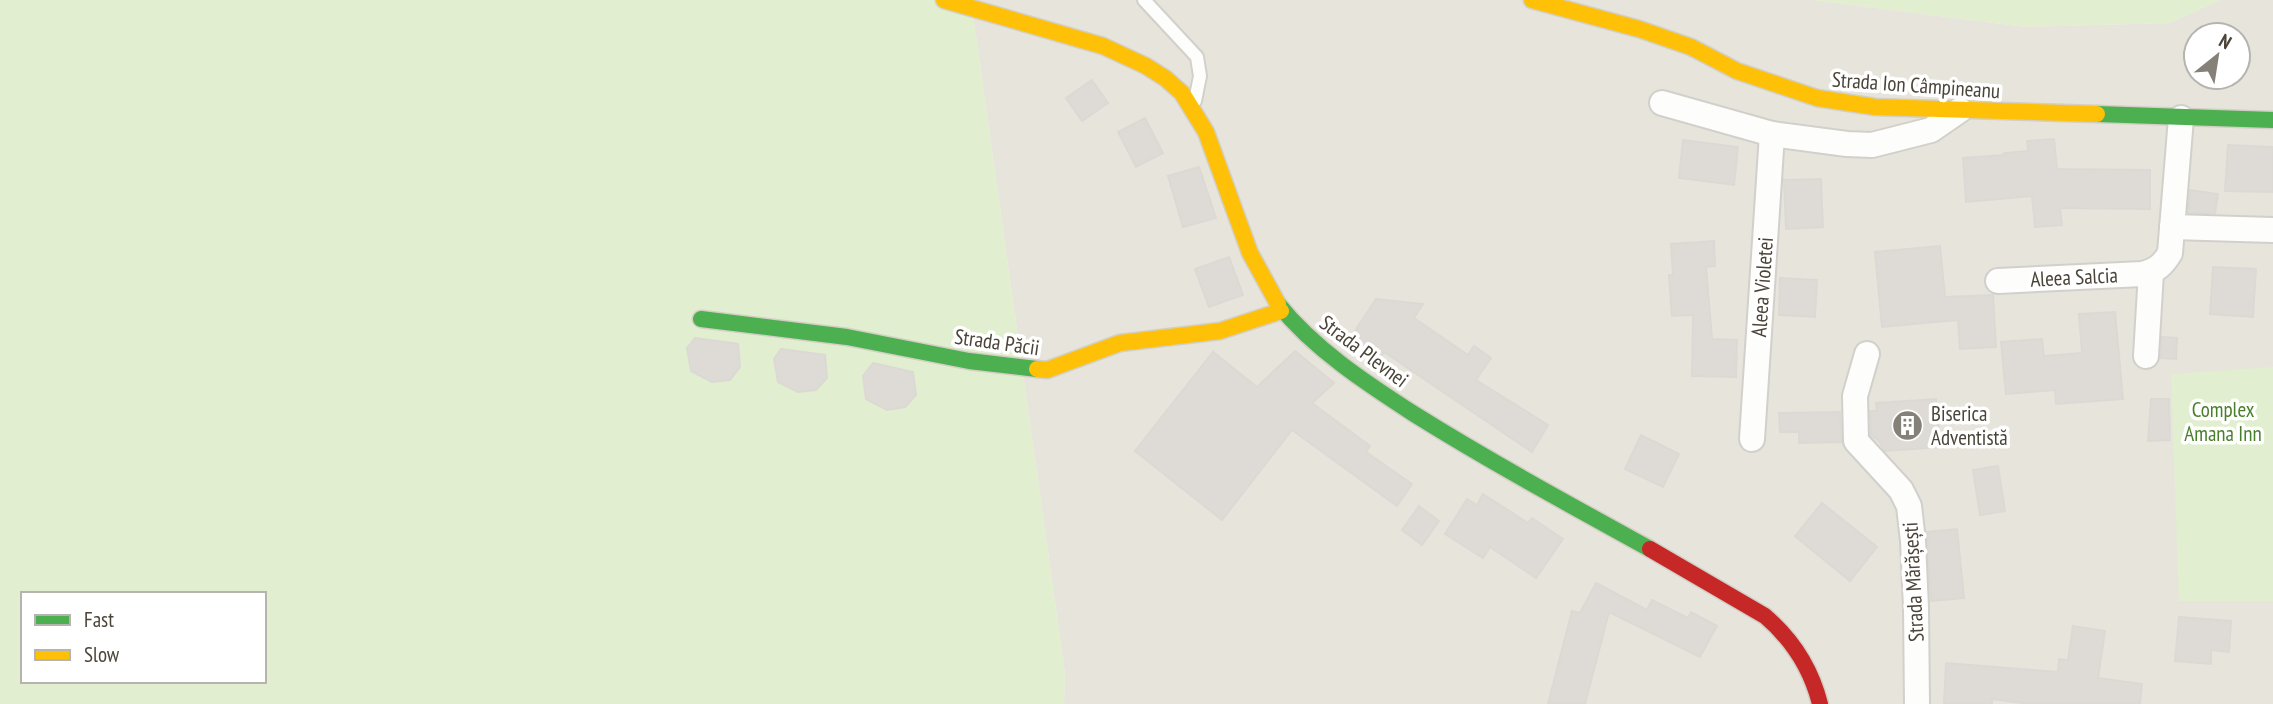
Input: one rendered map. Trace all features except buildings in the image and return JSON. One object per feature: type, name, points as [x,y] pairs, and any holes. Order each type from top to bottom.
[{"type":"street","name":"Strada Plevnei","points":[[944,0],[1105,46],[1135,59],[1168,81],[1194,108],[1210,141],[1253,262],[1281,311],[1333,356],[1427,422],[1765,616],[1785,632],[1806,664],[1820,704]]},
{"type":"street","name":"Strada Ion Câmpineanu","points":[[1532,0],[1639,29],[1691,47],[1737,71],[1817,99],[1875,107],[2273,120]]},
{"type":"street","points":[[1662,103],[1772,134],[1872,145],[1931,130],[1960,110]]},
{"type":"street","points":[[2146,356],[2151,272],[2163,264],[2170,253],[2180,118]]},
{"type":"street","name":"Aleea Violetei","points":[[1752,439],[1772,134]]},
{"type":"street","points":[[2172,227],[2273,230]]},
{"type":"street","name":"Aleea Salcia","points":[[1998,281],[2151,272]]},
{"type":"street","name":"Strada Păcii","points":[[702,319],[847,337],[969,361],[1047,370],[1120,343],[1220,331],[1281,311]]},
{"type":"street","name":"Strada Mărășești","points":[[1867,354],[1855,396],[1856,441],[1901,490],[1909,506],[1916,608],[1917,704]]},
{"type":"lane","points":[[1144,0],[1197,57],[1200,76],[1194,108]]},
{"type":"shaded area","points":[[971,0],[1813,0],[2026,27],[2169,23],[2220,0],[2273,0],[2273,704],[1064,704],[1065,674]]},
{"type":"green space","points":[[0,0],[971,0],[1065,674],[1064,704],[0,704]]},
{"type":"green space","points":[[1813,0],[2220,0],[2169,23],[2026,27]]},
{"type":"green space","name":"Complex Amana Inn","points":[[2273,367],[2273,601],[2179,601],[2171,374]]},
{"type":"traffic: fast","points":[[2097,114],[2273,120]]},
{"type":"traffic: fast","points":[[1278,304],[1324,350],[1396,402],[1501,466],[1650,549]]},
{"type":"traffic: fast","points":[[701,319],[847,337],[969,361],[1037,369]]},
{"type":"traffic: slow","points":[[944,0],[1103,46],[1146,66],[1182,93],[1206,132],[1250,253],[1278,304]]},
{"type":"traffic: slow","points":[[1532,0],[1639,29],[1691,47],[1737,71],[1817,98],[1875,107],[2097,114]]},
{"type":"traffic: slow","points":[[1037,369],[1047,370],[1120,343],[1220,331],[1281,311]]},
{"type":"traffic: jam","points":[[1650,549],[1765,616],[1800,656],[1812,678],[1820,704]]},
{"type":"place","name":"Biserica Adventistă","points":[[1908,425]]}]
